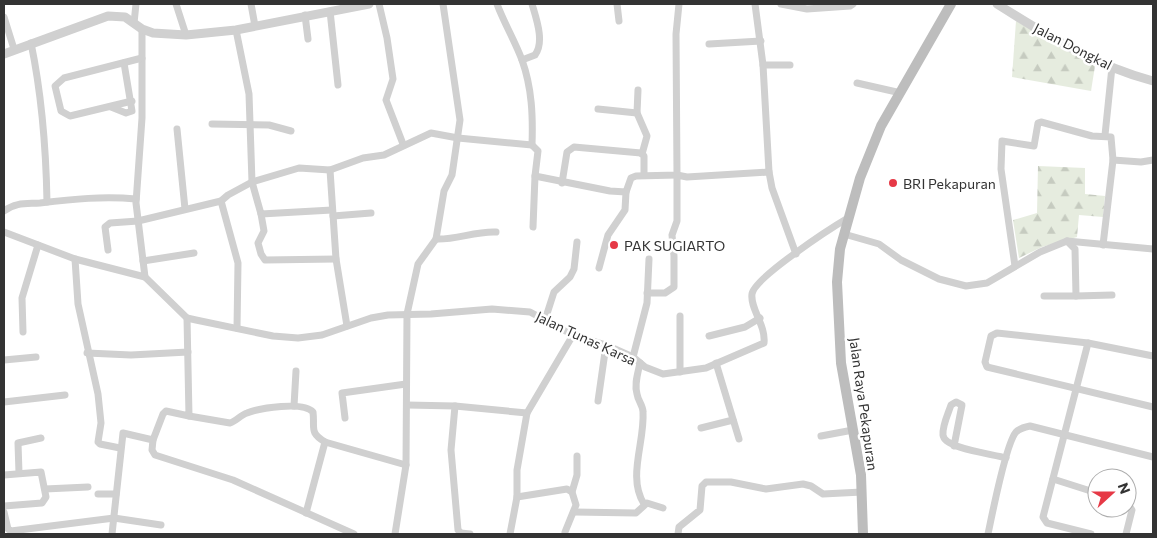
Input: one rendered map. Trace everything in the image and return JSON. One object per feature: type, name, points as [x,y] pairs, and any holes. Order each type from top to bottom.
[{"type":"main road","name":"Jalan Raya Pekapuran","points":[[862,534],[862,492],[841,363],[838,260],[848,218],[872,148],[951,4]]},
{"type":"street","points":[[134,23],[136,4]]},
{"type":"street","points":[[176,4],[186,35]]},
{"type":"street","points":[[251,4],[255,26]]},
{"type":"street","points":[[4,54],[108,16],[125,17],[142,29],[163,35],[186,35],[236,30],[369,4]]},
{"type":"street","points":[[379,4],[387,38],[393,78],[386,100],[403,144]]},
{"type":"street","points":[[395,534],[406,465],[407,314],[418,264],[436,239],[444,191],[452,175],[458,138],[460,111],[443,4]]},
{"type":"street","points":[[497,4],[522,60],[530,88],[533,124],[532,145]]},
{"type":"street","points":[[522,60],[535,55],[539,49],[537,20],[532,4]]},
{"type":"street","points":[[617,4],[619,21]]},
{"type":"street","points":[[647,292],[665,293],[674,287],[672,235],[676,220],[677,175],[676,34],[680,4]]},
{"type":"street","points":[[755,4],[763,65],[769,172],[772,188],[796,254]]},
{"type":"street","points":[[782,4],[807,6],[854,4]]},
{"type":"street","name":"Jalan Dongkal","points":[[997,4],[1071,48],[1112,67],[1153,81]]},
{"type":"street","points":[[330,11],[338,85]]},
{"type":"street","points":[[305,15],[308,39]]},
{"type":"street","points":[[4,16],[14,49]]},
{"type":"street","points":[[142,29],[142,118],[136,199],[145,277]]},
{"type":"street","points":[[236,30],[249,94],[252,182],[264,231],[258,243],[261,254],[265,260],[336,259]]},
{"type":"street","points":[[709,44],[760,40]]},
{"type":"street","points":[[31,43],[38,76],[46,152],[47,202]]},
{"type":"street","points":[[132,101],[70,116],[61,111],[55,86],[64,78],[142,58]]},
{"type":"street","points":[[111,107],[126,114],[132,111],[132,101],[124,63]]},
{"type":"street","points":[[763,65],[790,64]]},
{"type":"street","points":[[1105,135],[1112,67]]},
{"type":"street","points":[[857,83],[901,93]]},
{"type":"street","points":[[638,90],[637,113],[647,136],[642,154],[644,175]]},
{"type":"street","points":[[598,109],[637,113]]},
{"type":"street","points":[[1016,266],[1001,170],[1001,142],[1034,146],[1038,123],[1041,122],[1092,136],[1105,135],[1112,138],[1113,160],[1103,245]]},
{"type":"street","points":[[212,124],[251,124],[284,127],[291,131]]},
{"type":"street","points":[[177,129],[185,208]]},
{"type":"street","points":[[108,250],[107,224],[138,221],[185,208],[221,201],[252,182],[298,168],[330,170],[363,158],[384,156],[403,144],[431,134],[532,145],[538,150],[533,227]]},
{"type":"street","points":[[562,183],[566,152],[574,147],[642,154]]},
{"type":"street","points":[[1113,160],[1141,162],[1153,160]]},
{"type":"street","points":[[330,170],[336,259],[346,326]]},
{"type":"street","points":[[599,268],[608,235],[625,210],[626,192],[631,178],[644,175],[677,175],[687,177],[769,172]]},
{"type":"street","points":[[535,176],[562,183],[626,192]]},
{"type":"street","points":[[4,211],[19,203],[111,196],[136,199]]},
{"type":"street","points":[[221,201],[238,263],[237,328]]},
{"type":"street","points":[[261,214],[371,213]]},
{"type":"street","name":"Jalan Tunas Karsa","points":[[188,318],[273,336],[298,338],[322,336],[371,318],[407,314],[505,309],[530,312],[573,336],[606,345],[633,357],[644,367],[663,374],[698,370],[764,342],[764,329],[752,295],[755,287],[768,273],[848,218]]},
{"type":"street","points":[[436,239],[448,239],[486,231],[496,232]]},
{"type":"street","points":[[4,232],[75,259],[145,277],[188,318],[189,416]]},
{"type":"street","points":[[844,234],[879,244],[901,260],[931,275],[966,286],[987,283],[1054,245],[1066,241],[1082,241],[1153,250]]},
{"type":"street","points":[[1066,241],[1075,249],[1076,296]]},
{"type":"street","points":[[545,320],[554,292],[570,277],[574,269],[577,242]]},
{"type":"street","points":[[23,332],[22,298],[38,245]]},
{"type":"street","points":[[143,261],[194,253]]},
{"type":"street","points":[[75,259],[78,304],[87,353],[98,394],[101,423],[98,442],[120,448]]},
{"type":"street","points":[[633,357],[647,292],[649,259]]},
{"type":"street","points":[[1044,296],[1112,295]]},
{"type":"street","points":[[680,316],[680,372]]},
{"type":"street","points":[[709,336],[745,327],[760,318]]},
{"type":"street","points":[[1153,356],[1088,342],[997,333],[991,336],[985,362],[987,367],[1153,407]]},
{"type":"street","points":[[510,534],[517,497],[516,470],[527,413],[573,336]]},
{"type":"street","points":[[1088,342],[1062,435],[1043,517],[1044,522],[1090,534]]},
{"type":"street","points":[[598,402],[606,345]]},
{"type":"street","points":[[87,353],[131,355],[188,352]]},
{"type":"street","points":[[4,360],[36,357]]},
{"type":"street","points":[[574,512],[636,513],[641,511],[644,504],[639,493],[636,474],[643,422],[642,406],[636,387],[640,363]]},
{"type":"street","points":[[716,363],[739,440]]},
{"type":"street","points":[[294,406],[296,371]]},
{"type":"street","points":[[344,418],[342,393],[406,384]]},
{"type":"street","points":[[4,402],[65,394]]},
{"type":"street","points":[[954,446],[962,405],[956,402],[951,405],[943,434],[946,442],[954,446],[1006,458]]},
{"type":"street","points":[[407,405],[455,406],[527,413]]},
{"type":"street","points":[[354,534],[233,480],[155,455],[152,450],[153,440],[163,414],[166,412],[230,423],[249,412],[294,406],[311,410],[314,434],[326,442],[406,465]]},
{"type":"street","points":[[455,406],[451,450],[457,498],[458,530],[461,533],[470,534]]},
{"type":"street","points":[[700,428],[733,420]]},
{"type":"street","points":[[988,534],[1006,458],[1015,433],[1022,427],[1030,426],[1153,457]]},
{"type":"street","points":[[821,436],[853,430]]},
{"type":"street","points":[[112,534],[122,436],[125,432],[153,440]]},
{"type":"street","points":[[19,473],[18,444],[42,438]]},
{"type":"street","points":[[306,513],[326,442]]},
{"type":"street","points":[[572,492],[577,475],[577,456]]},
{"type":"street","points":[[4,475],[41,472],[45,489],[45,500],[42,503],[4,506]]},
{"type":"street","points":[[1053,479],[1087,490]]},
{"type":"street","points":[[678,534],[679,527],[700,510],[702,486],[706,482],[720,481],[766,489],[803,484],[811,486],[823,494],[862,492]]},
{"type":"street","points":[[45,489],[88,487]]},
{"type":"street","points":[[517,497],[568,489],[576,498],[574,512],[565,532]]},
{"type":"street","points":[[98,494],[116,494]]},
{"type":"street","points":[[644,504],[663,508]]},
{"type":"street","points":[[4,512],[8,528],[14,531],[114,518],[161,525]]},
{"type":"street","points":[[1126,534],[1130,518]]},
{"type":"green space","points":[[1016,21],[1095,66],[1091,91],[1012,77]]},
{"type":"green space","points":[[1038,166],[1085,168],[1085,194],[1105,196],[1103,217],[1079,215],[1077,237],[1042,247],[1019,258],[1013,220],[1037,213]]},
{"type":"place","name":"BRI Pekapuran","points":[[893,183]]},
{"type":"place","name":"PAK SUGIARTO","points":[[614,245]]}]
